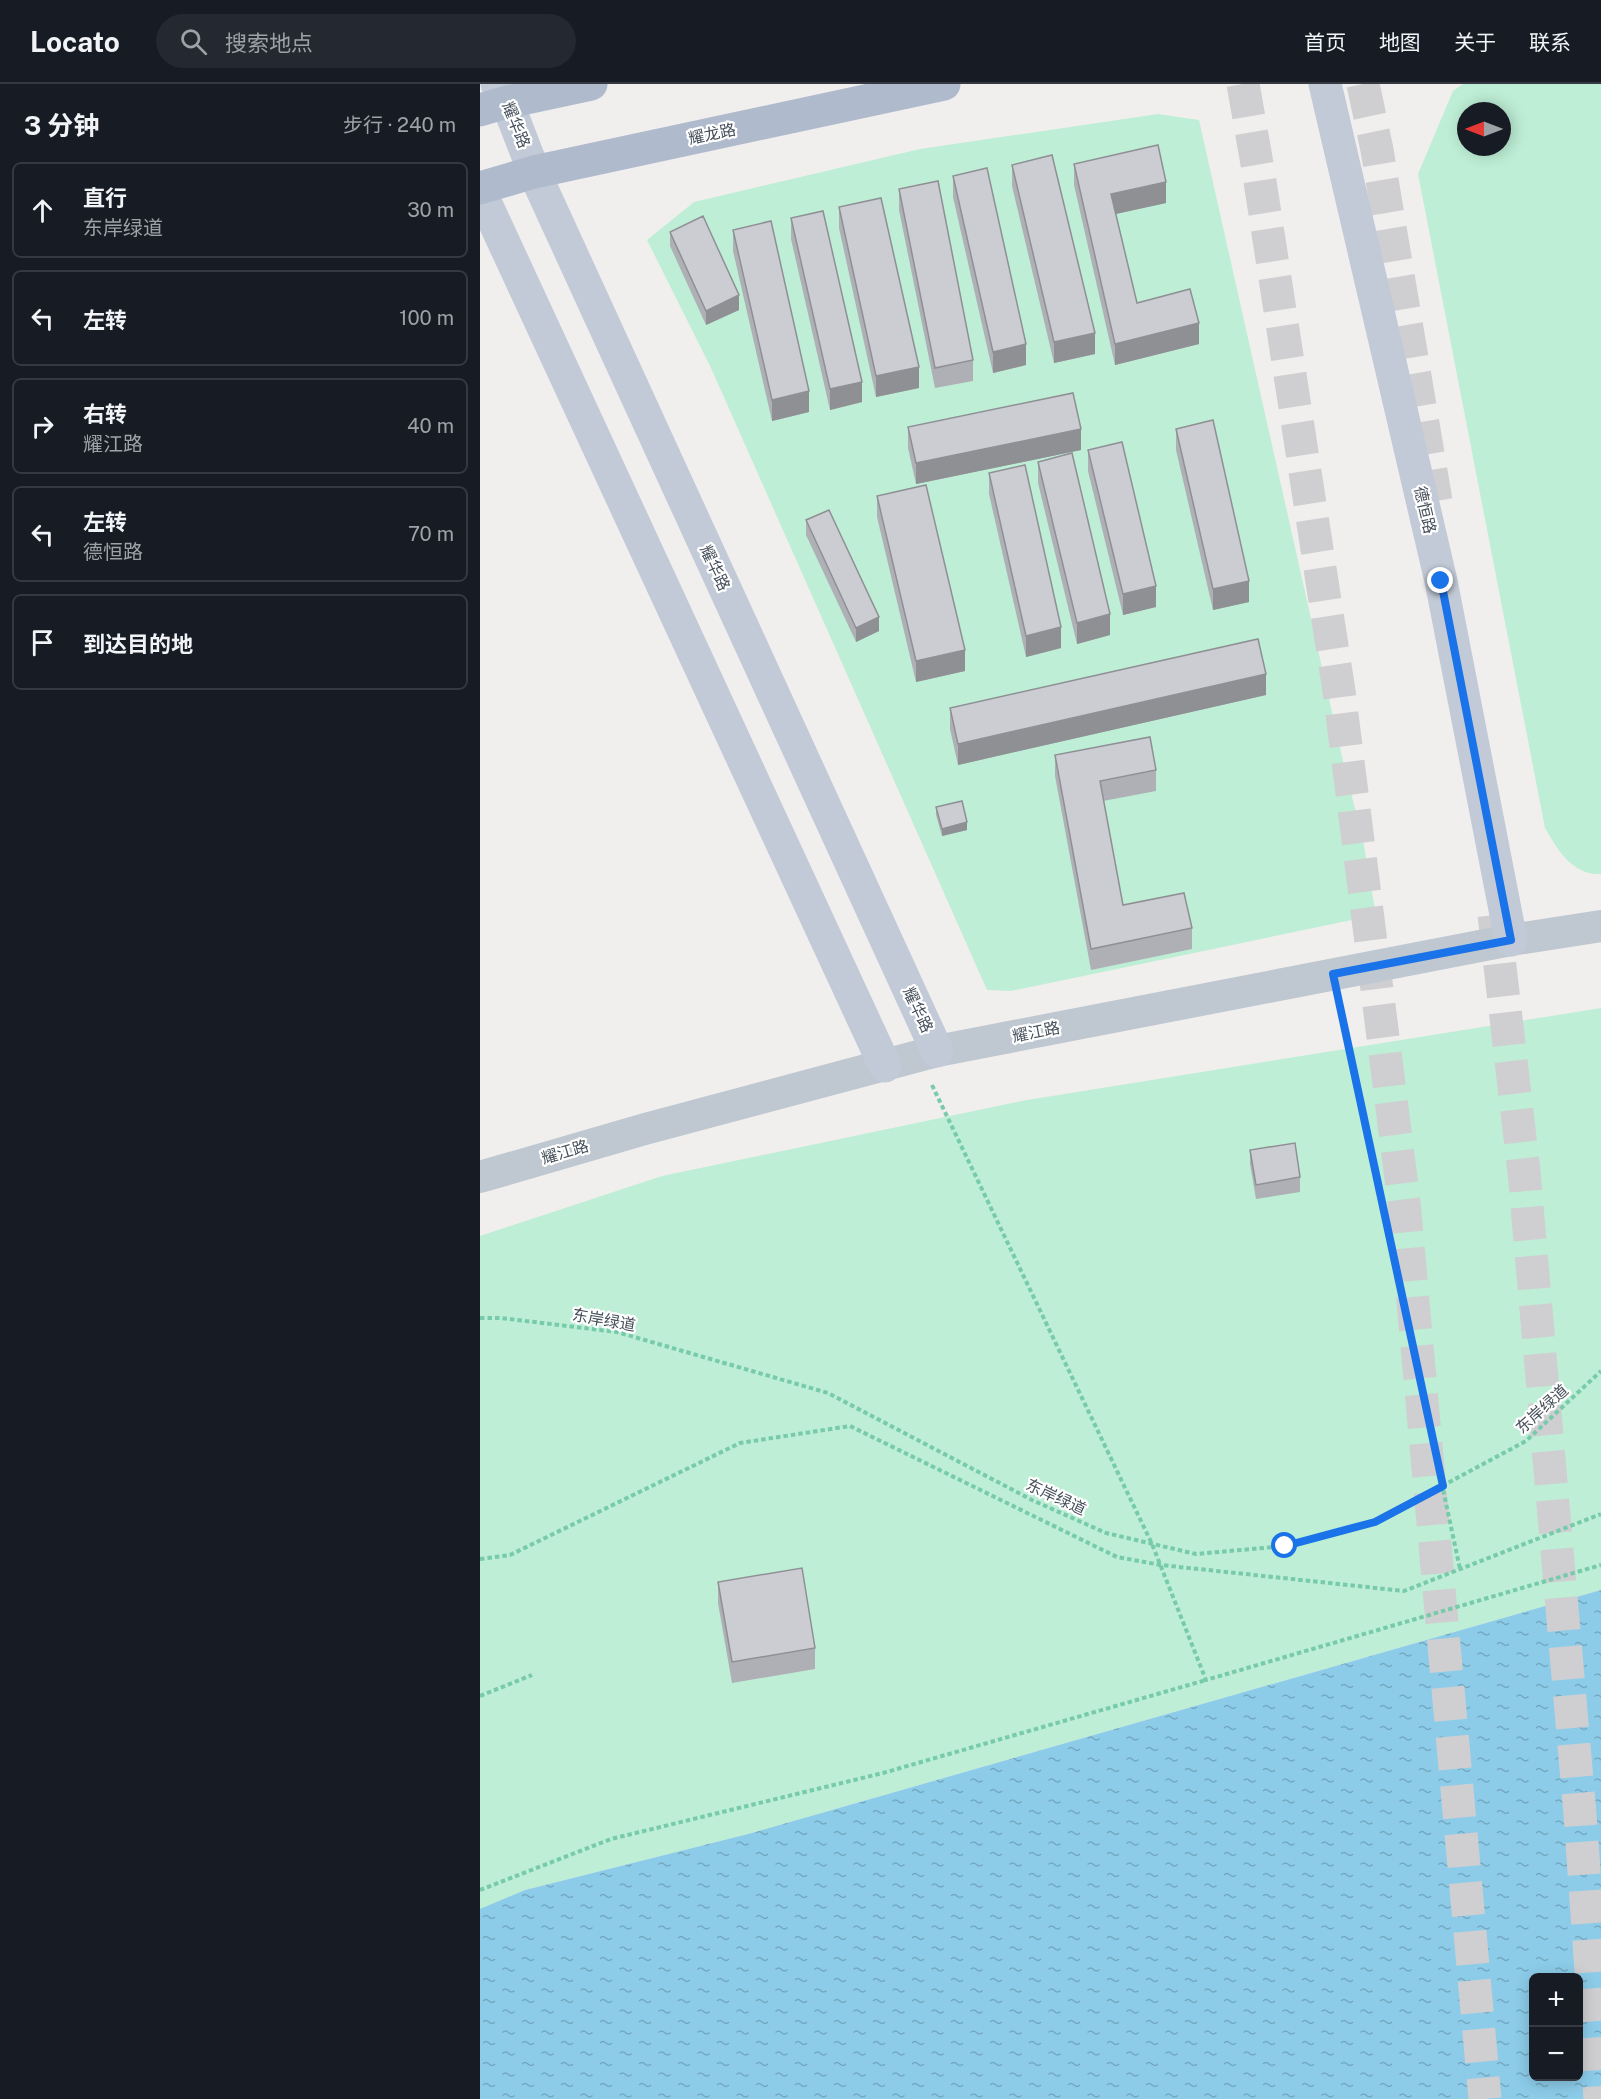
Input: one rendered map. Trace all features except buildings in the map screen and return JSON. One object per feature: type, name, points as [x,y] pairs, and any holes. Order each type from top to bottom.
[{"type":"main road","points":[[495,99],[591,84]]},
{"type":"main road","name":"耀龙路","points":[[480,189],[534,172],[944,84]]},
{"type":"main road","name":"德恒路","points":[[1326,84],[1441,581],[1511,940]]},
{"type":"main road","name":"耀华路","points":[[495,99],[534,172],[928,1054]]},
{"type":"main road","points":[[480,189],[885,1066]]},
{"type":"street","name":"耀江路","points":[[480,1177],[645,1129],[928,1054],[1511,940],[1601,926]]},
{"type":"path","points":[[1333,974],[1460,1569]]},
{"type":"path","points":[[928,1054],[1152,1544],[1206,1680]]},
{"type":"path","name":"东岸绿道","points":[[480,1318],[501,1318],[617,1332],[828,1393],[1032,1500],[1106,1533],[1196,1554],[1285,1546],[1375,1522],[1526,1441],[1601,1371]]},
{"type":"path","points":[[480,1559],[510,1555],[740,1443],[850,1426],[1117,1557],[1161,1565],[1404,1591],[1601,1514]]},
{"type":"path","points":[[480,1890],[611,1839],[883,1773],[1601,1565]]},
{"type":"path","points":[[480,1696],[532,1675]]},
{"type":"green space","points":[[1463,84],[1601,84],[1601,874],[1582,871],[1574,866],[1567,860],[1545,828],[1418,174],[1453,91]]},
{"type":"green space","points":[[1158,114],[1199,120],[1343,761],[1363,840],[1376,915],[1011,991],[987,990],[711,368],[647,240],[694,202],[920,149]]},
{"type":"green space","points":[[1601,1008],[1601,1590],[748,1834],[525,1890],[480,1910],[480,1236],[662,1176],[1027,1100]]},
{"type":"water","points":[[1601,1590],[1601,2099],[480,2099],[480,1909],[525,1890],[748,1834]]},
{"type":"tunnel","points":[[1243,84],[1339,691],[1404,1202],[1485,2099]]},
{"type":"tunnel","points":[[1363,84],[1377,150],[1436,501]]},
{"type":"tunnel","points":[[1494,915],[1524,1172],[1580,1814],[1600,2099]]},
{"type":"route","points":[[1285,1546],[1375,1522],[1443,1486],[1333,974],[1511,940],[1441,581]]}]
